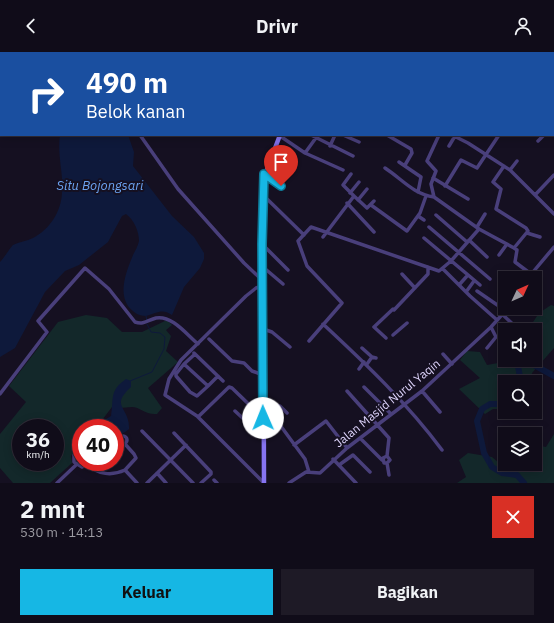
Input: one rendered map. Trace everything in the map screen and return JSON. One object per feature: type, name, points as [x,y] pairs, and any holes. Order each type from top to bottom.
[{"type":"street","points":[[141,136],[175,186],[244,263],[262,280]]},
{"type":"street","points":[[264,483],[262,403],[262,244],[264,174],[280,136],[305,153],[344,170]]},
{"type":"street","points":[[330,146],[335,136]]},
{"type":"street","points":[[345,136],[359,142]]},
{"type":"street","points":[[389,136],[411,149],[412,153],[405,165]]},
{"type":"street","points":[[434,197],[431,184],[436,171],[426,161],[438,136]]},
{"type":"street","points":[[449,146],[454,136],[504,166],[510,170],[554,214]]},
{"type":"street","points":[[445,186],[461,160],[476,168],[487,155],[498,136]]},
{"type":"street","points":[[538,141],[543,136]]},
{"type":"street","points":[[305,153],[317,137],[330,146],[353,156]]},
{"type":"street","points":[[510,170],[517,161]]},
{"type":"street","points":[[400,162],[421,177],[418,192]]},
{"type":"street","points":[[504,166],[493,182],[501,190],[496,209],[526,228],[527,233]]},
{"type":"street","points":[[385,168],[408,187],[426,196],[434,197],[478,228],[517,250],[515,262],[525,271]]},
{"type":"street","points":[[264,174],[281,186]]},
{"type":"street","points":[[351,174],[343,185],[367,208],[374,201]]},
{"type":"street","points":[[535,196],[554,175]]},
{"type":"street","points":[[433,178],[468,199]]},
{"type":"street","points":[[323,237],[347,203],[359,182]]},
{"type":"street","points":[[358,200],[367,189]]},
{"type":"street","points":[[264,196],[304,235]]},
{"type":"street","points":[[370,205],[407,231],[418,216],[426,196]]},
{"type":"street","points":[[347,203],[374,232]]},
{"type":"street","points":[[309,342],[342,303],[306,264],[298,244],[312,226],[437,271],[443,269],[451,262],[478,228],[485,214]]},
{"type":"street","points":[[436,215],[487,257]]},
{"type":"street","points":[[418,216],[424,220]]},
{"type":"street","points":[[429,228],[490,279]]},
{"type":"street","points":[[527,233],[540,237]]},
{"type":"street","points":[[514,248],[527,233]]},
{"type":"street","points":[[424,238],[467,276],[480,285]]},
{"type":"street","points":[[262,244],[288,270]]},
{"type":"street","points":[[499,255],[507,244]]},
{"type":"street","points":[[534,271],[554,247]]},
{"type":"street","points":[[262,267],[283,284]]},
{"type":"street","points":[[386,338],[374,327],[428,274],[428,267]]},
{"type":"street","points":[[0,394],[47,332],[38,321],[85,268],[109,289],[135,322],[144,323],[157,318],[171,320],[198,344]]},
{"type":"street","points":[[443,269],[497,320]]},
{"type":"street","points":[[402,274],[415,288]]},
{"type":"street","points":[[459,285],[467,276]]},
{"type":"street","points":[[466,292],[474,281]]},
{"type":"street","points":[[218,376],[197,396],[190,392],[176,376],[176,374],[198,344],[246,296],[256,288],[262,286]]},
{"type":"street","points":[[476,291],[498,306]]},
{"type":"street","points":[[475,300],[481,294]]},
{"type":"street","name":"Jalan Masjid Nurul Yaqin","points":[[290,483],[303,473],[320,473],[333,459],[361,439],[377,424],[404,403],[422,391],[491,327],[501,315]]},
{"type":"street","points":[[393,335],[407,323]]},
{"type":"street","points":[[323,324],[365,363],[404,403],[442,450]]},
{"type":"street","points":[[487,348],[496,337],[491,327]]},
{"type":"street","points":[[263,329],[272,332],[290,347]]},
{"type":"street","points":[[209,339],[232,361],[244,363],[252,371],[263,375]]},
{"type":"street","points":[[359,369],[374,357],[362,348]]},
{"type":"street","points":[[193,352],[223,381]]},
{"type":"street","points":[[193,352],[174,370],[166,386],[165,395],[198,417],[264,483]]},
{"type":"street","points":[[442,354],[452,364]]},
{"type":"street","points":[[184,364],[208,386]]},
{"type":"street","points":[[198,417],[229,387],[232,388],[263,418]]},
{"type":"street","points":[[364,387],[391,414]]},
{"type":"street","points":[[347,391],[389,438],[387,456],[390,459],[387,463],[388,475]]},
{"type":"street","points":[[422,391],[440,412]]},
{"type":"street","points":[[262,403],[280,406],[287,413]]},
{"type":"street","points":[[235,411],[263,437]]},
{"type":"street","points":[[294,445],[326,421],[347,448]]},
{"type":"street","points":[[263,424],[280,424],[305,459],[309,472]]},
{"type":"street","points":[[142,431],[193,483]]},
{"type":"street","points":[[174,433],[211,473],[201,483]]},
{"type":"street","points":[[361,439],[384,463],[387,463]]},
{"type":"street","points":[[125,444],[136,458],[125,470],[137,483]]},
{"type":"street","points":[[147,483],[186,445]]},
{"type":"street","points":[[339,465],[353,454],[370,472]]},
{"type":"street","points":[[382,460],[384,456],[387,456]]},
{"type":"street","points":[[333,459],[356,483]]},
{"type":"street","points":[[57,483],[72,469]]},
{"type":"street","points":[[100,471],[104,474],[113,474],[122,471]]},
{"type":"street","points":[[157,473],[166,483]]},
{"type":"green space","points":[[551,305],[554,306],[554,348],[542,362],[542,323],[532,323],[538,315],[542,315],[542,311]]},
{"type":"green space","points":[[86,315],[107,318],[122,332],[142,332],[167,320],[172,325],[166,330],[171,336],[166,351],[178,362],[148,388],[162,408],[157,414],[153,414],[135,407],[112,407],[103,419],[72,419],[72,463],[64,470],[64,419],[12,419],[26,402],[9,386],[58,322]]},
{"type":"green space","points":[[467,351],[480,352],[487,365],[498,363],[498,367],[537,367],[532,375],[498,375],[498,409],[493,409],[485,414],[459,389],[480,378],[460,360]]},
{"type":"green space","points":[[12,419],[12,471],[63,471],[50,483],[13,483],[0,468],[0,434]]},
{"type":"green space","points":[[554,434],[554,483],[457,483],[466,477],[459,460],[468,453],[492,457],[498,462],[498,471],[542,471],[542,446],[546,447]]},
{"type":"water","name":"Situ Bojongsari","points":[[60,136],[128,136],[134,152],[133,166],[172,216],[194,237],[204,253],[204,259],[200,268],[184,287],[172,315],[162,311],[146,316],[136,313],[128,306],[125,300],[124,280],[138,245],[139,237],[134,223],[126,214],[122,216],[108,242],[79,265],[65,271],[45,292],[15,348],[0,357],[0,262],[13,245],[33,238],[45,230],[57,213],[61,200],[62,186]]},
{"type":"water","points":[[126,379],[131,381],[131,387],[125,394],[121,403],[127,416],[129,429],[124,433],[124,419],[106,419],[111,416],[113,395],[121,383]]},
{"type":"waterway","points":[[146,316],[147,321]]},
{"type":"waterway","points":[[130,381],[152,372],[164,349],[165,337],[160,333],[151,332],[147,324]]},
{"type":"waterway","points":[[518,367],[520,375]]},
{"type":"waterway","points":[[538,367],[554,376]]},
{"type":"waterway","points":[[498,404],[490,404],[482,409],[477,421],[484,453],[492,467],[502,473],[517,475],[524,483]]},
{"type":"route","points":[[263,418],[262,244],[264,174],[281,186]]}]
